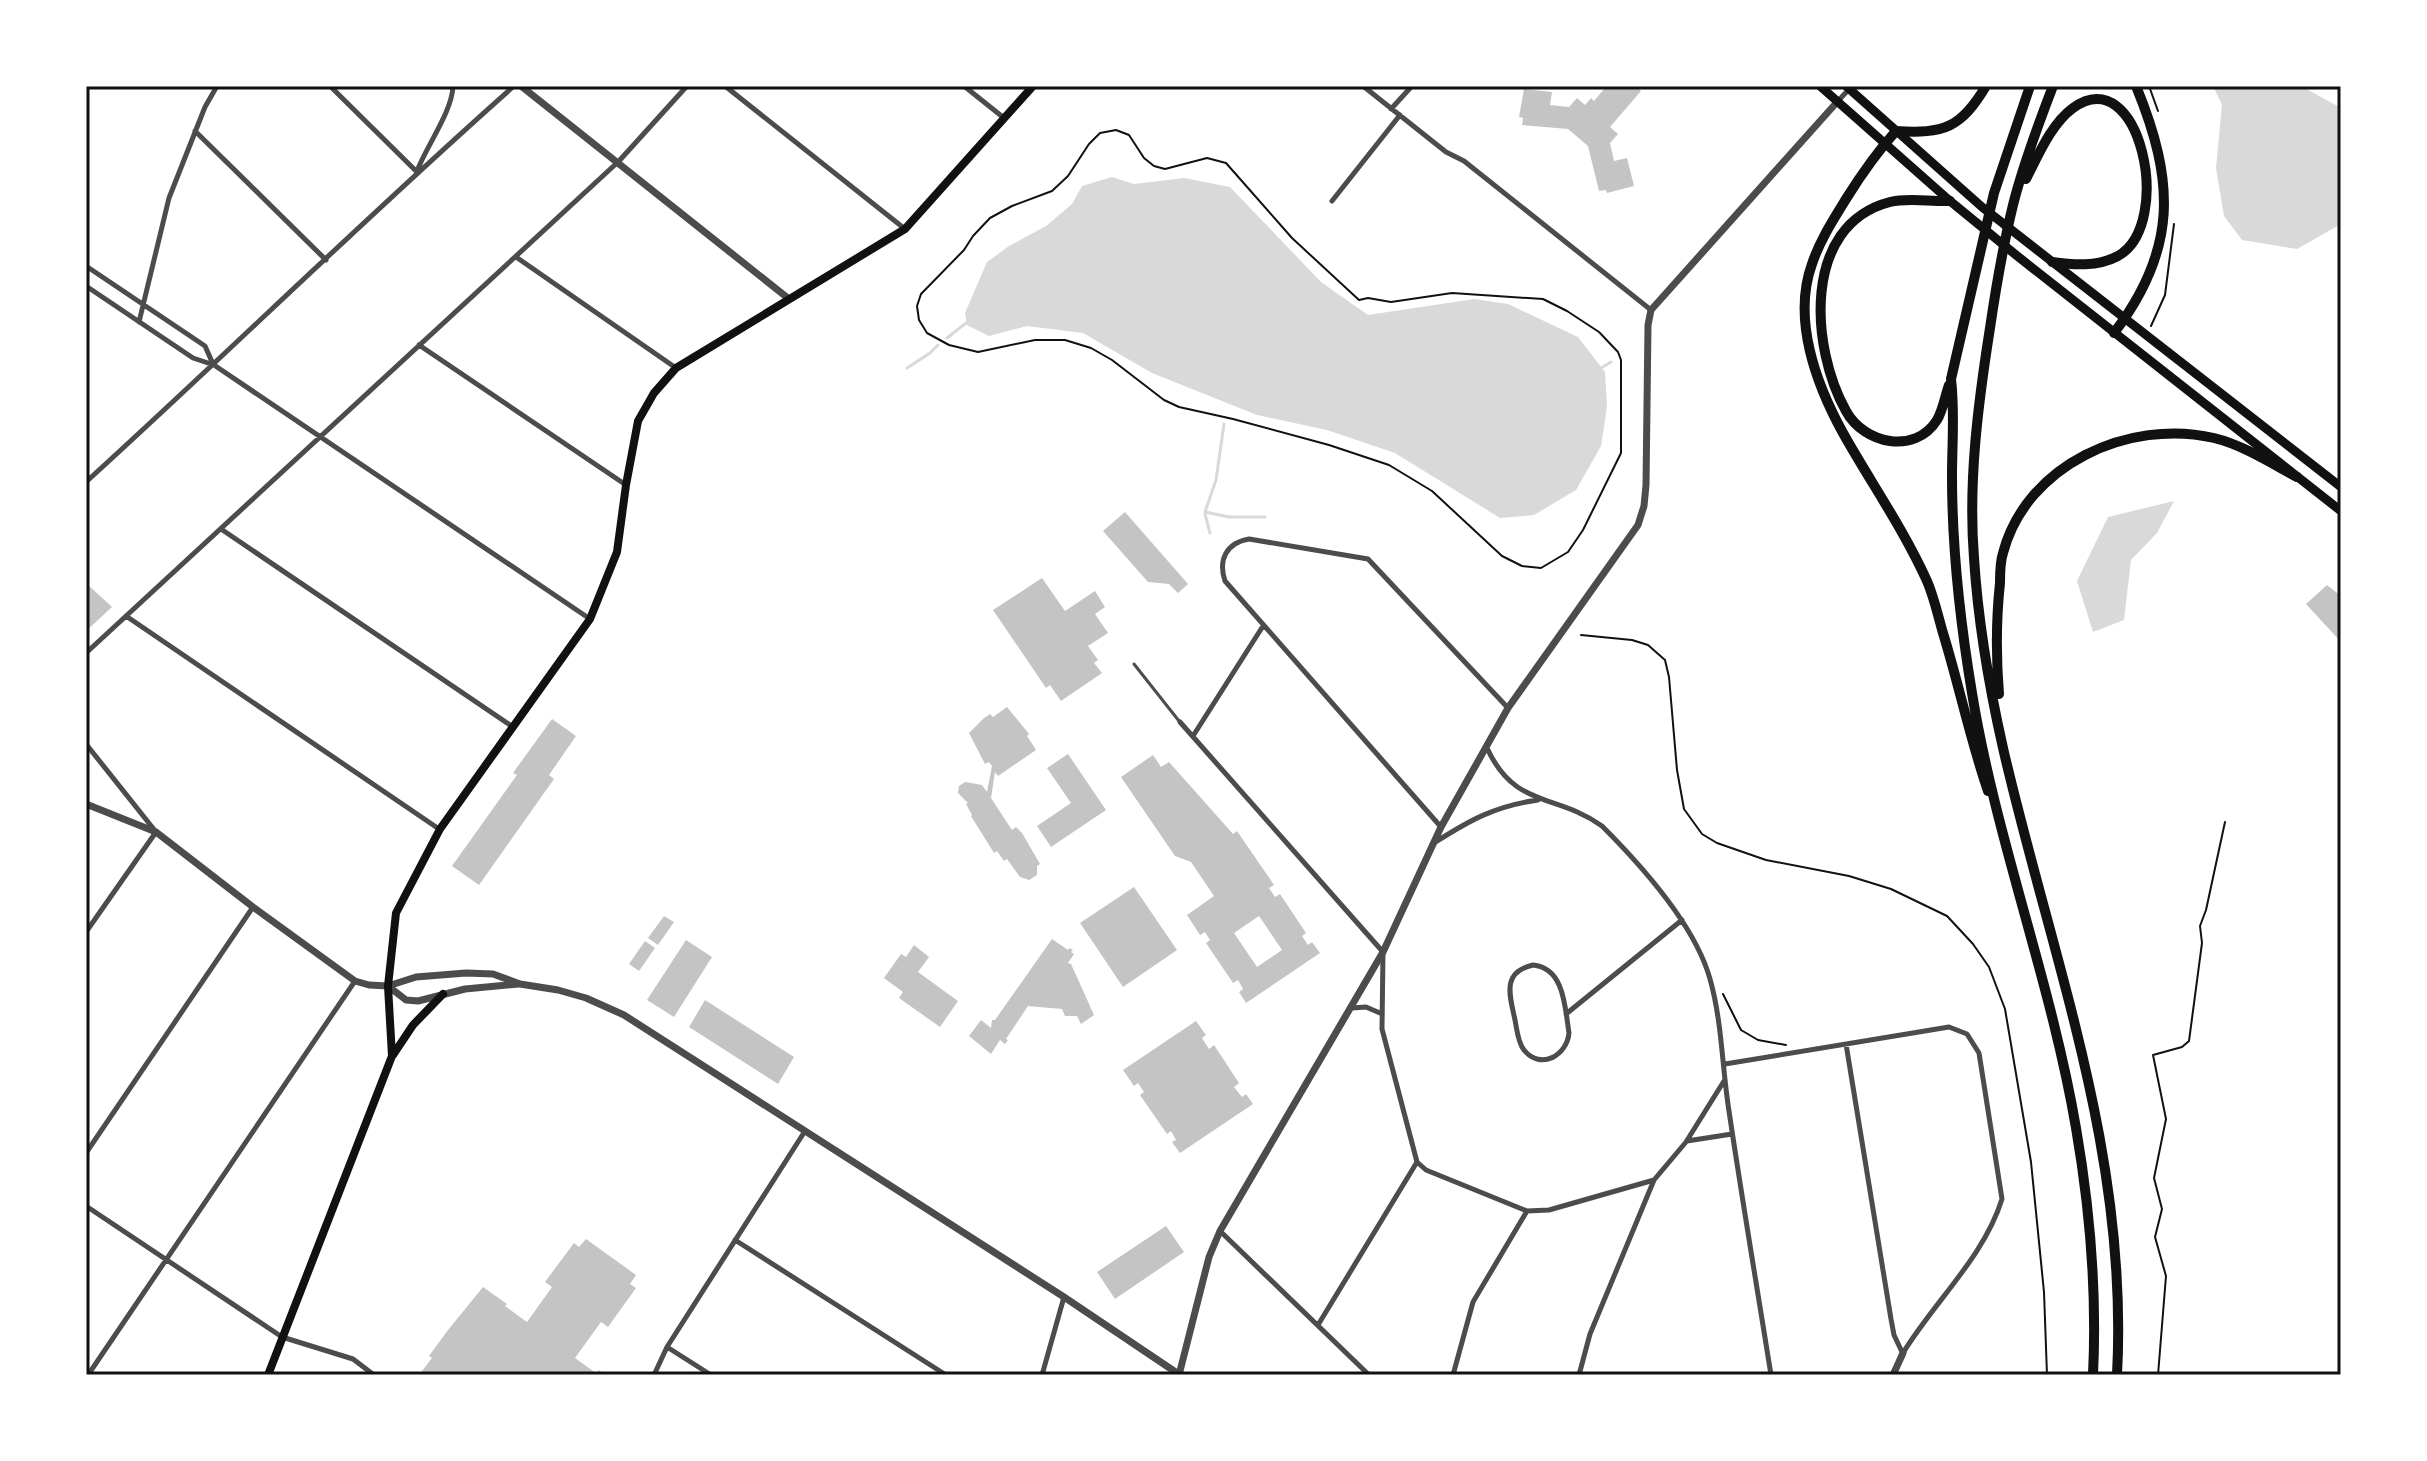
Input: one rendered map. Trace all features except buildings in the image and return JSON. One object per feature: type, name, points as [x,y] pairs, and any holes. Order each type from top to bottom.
[{"type":"highway","points":[[1986,86],[1973,108],[1951,127],[1920,132],[1896,131],[1867,165],[1823,235],[1806,289],[1809,348],[1825,397],[1843,434],[1905,534],[1929,585],[1973,747],[2004,838]]},
{"type":"highway","points":[[1950,201],[1888,202],[1866,213],[1850,226],[1833,249],[1825,267],[1820,289],[1820,320],[1827,359],[1846,412],[1859,428],[1877,439],[1895,442],[1913,439],[1926,432],[1937,419],[1951,379],[1994,193],[2030,86]]},
{"type":"highway","points":[[2053,86],[2014,202],[1982,364],[1974,459],[1973,557],[1986,656],[2002,743],[2099,1121],[2111,1198],[2118,1276],[2117,1375]]},
{"type":"highway","points":[[2114,333],[2150,278],[2158,252],[2163,209],[2156,137],[2136,86]]},
{"type":"highway","points":[[2014,202],[2057,125],[2073,107],[2101,99],[2119,107],[2137,134],[2143,155],[2146,196],[2140,227],[2125,250],[2107,260],[2086,265],[2052,262]]},
{"type":"highway","points":[[1951,379],[1955,409],[1952,475],[1956,570],[1972,694],[2004,838],[2060,1050],[2076,1128],[2093,1276],[2093,1375]]},
{"type":"highway","points":[[2002,743],[1996,652],[2002,553],[2017,518],[2035,492],[2054,475],[2093,450],[2147,435],[2183,434],[2214,438],[2297,477]]},
{"type":"main road","points":[[392,1056],[388,986],[396,913],[440,829],[590,619],[617,552],[638,421],[654,393],[676,368],[905,229],[1033,86]]},
{"type":"main road","points":[[1820,86],[2016,255],[2341,511]]},
{"type":"main road","points":[[1849,87],[2020,238],[2341,487]]},
{"type":"main road","points":[[268,1375],[392,1056],[413,1025],[443,994]]},
{"type":"street","points":[[139,322],[169,198],[195,131],[217,86]]},
{"type":"street","points":[[330,86],[417,172]]},
{"type":"street","points":[[417,172],[453,98],[453,86]]},
{"type":"street","points":[[86,482],[417,172],[514,86]]},
{"type":"street","points":[[521,86],[789,299]]},
{"type":"street","points":[[86,653],[619,161],[687,86]]},
{"type":"street","points":[[725,86],[905,229]]},
{"type":"street","points":[[964,86],[1005,118]]},
{"type":"street","points":[[1363,86],[1446,152],[1464,161],[1651,310]]},
{"type":"street","points":[[1391,109],[1412,86]]},
{"type":"street","points":[[86,744],[156,832],[355,981],[388,986],[416,977],[493,974],[520,984],[572,994],[624,1015],[1064,1297],[1179,1375],[1209,1257],[1220,1231],[1383,952],[1441,827],[1508,708],[1597,585],[1643,515],[1648,325],[1651,310],[1849,87]]},
{"type":"street","points":[[1332,201],[1400,115]]},
{"type":"street","points":[[195,131],[326,260]]},
{"type":"street","points":[[516,257],[676,368]]},
{"type":"street","points":[[86,266],[205,346],[214,365]]},
{"type":"street","points":[[86,286],[193,358],[214,365],[590,619]]},
{"type":"street","points":[[419,345],[626,485]]},
{"type":"street","points":[[221,529],[513,727]]},
{"type":"street","points":[[1441,827],[1225,581],[1221,564],[1225,552],[1242,540],[1368,559],[1508,708]]},
{"type":"street","points":[[126,616],[440,829]]},
{"type":"street","points":[[1193,736],[1263,626]]},
{"type":"street","points":[[1180,722],[1383,952],[1380,1013],[1417,1162],[1426,1170],[1527,1211],[1549,1210],[1654,1180]]},
{"type":"street","points":[[1487,748],[1493,761],[1519,791],[1586,814],[1602,826],[1682,920],[1694,940],[1710,978],[1771,1375]]},
{"type":"street","points":[[1433,844],[1495,808],[1539,799]]},
{"type":"street","points":[[86,804],[156,832]]},
{"type":"street","points":[[86,932],[156,832]]},
{"type":"street","points":[[86,1153],[253,907]]},
{"type":"street","points":[[1566,1014],[1682,920]]},
{"type":"street","points":[[1533,965],[1552,972],[1558,982],[1566,1014],[1568,1041],[1561,1054],[1543,1060],[1529,1055],[1521,1044],[1509,991],[1515,974],[1533,965]]},
{"type":"street","points":[[88,1375],[355,981]]},
{"type":"street","points":[[388,986],[406,1000],[418,1001],[465,989],[520,984]]},
{"type":"street","points":[[1352,1008],[1366,1007],[1380,1013]]},
{"type":"street","points":[[1725,1064],[1949,1027],[1967,1034],[1979,1053],[2002,1199],[1995,1221],[1981,1244],[1915,1332],[1893,1375]]},
{"type":"street","points":[[1846,1044],[1891,1319],[1894,1335],[1903,1353]]},
{"type":"street","points":[[1579,1375],[1590,1334],[1654,1180],[1686,1142],[1724,1080]]},
{"type":"street","points":[[654,1375],[667,1347],[805,1131]]},
{"type":"street","points":[[1686,1142],[1700,1137],[1732,1134]]},
{"type":"street","points":[[1318,1325],[1417,1162]]},
{"type":"street","points":[[86,1206],[282,1337],[353,1359],[374,1375]]},
{"type":"street","points":[[1453,1375],[1473,1302],[1527,1211]]},
{"type":"street","points":[[1220,1231],[1369,1375]]},
{"type":"street","points":[[735,1240],[946,1375]]},
{"type":"street","points":[[1042,1375],[1064,1297]]},
{"type":"street","points":[[667,1347],[711,1375]]},
{"type":"lane","points":[[1134,664],[1180,722]]},
{"type":"path","points":[[1116,130],[1129,135],[1144,158],[1154,166],[1165,169],[1207,158],[1218,159],[1238,173],[1292,238],[1359,300],[1368,298],[1391,302],[1452,293],[1543,299],[1588,325],[1612,345],[1618,352],[1622,369],[1621,453],[1583,530],[1568,552],[1557,561],[1541,568],[1522,566],[1502,556],[1432,491],[1389,465],[1329,445],[1179,407],[1164,400],[1112,360],[1065,340],[1035,340],[978,352],[949,345],[927,333],[919,320],[917,306],[921,294],[990,218],[1052,191],[1061,184],[1078,157],[1100,133],[1116,130]]},
{"type":"path","points":[[1581,635],[1632,640],[1648,645],[1665,660],[1684,809],[1702,834],[1717,843],[1766,860],[1849,876],[1891,889],[1947,916],[1960,928],[1989,967],[2005,1009],[2031,1162],[2044,1292],[2047,1375]]},
{"type":"path","points":[[2158,1375],[2166,1276],[2155,1237],[2162,1209],[2154,1178],[2166,1119],[2153,1055],[2182,1047],[2189,1041],[2202,943],[2200,926],[2225,822]]},
{"type":"path","points":[[1710,978],[1726,998],[1731,1015],[1741,1030],[1758,1040],[1782,1043],[1798,1051]]},
{"type":"shaded area","points":[[2213,86],[2301,86],[2341,108],[2341,224],[2297,249],[2242,240],[2224,216],[2216,168],[2222,105]]},
{"type":"shaded area","points":[[1112,177],[1134,184],[1184,178],[1230,187],[1321,282],[1368,315],[1474,299],[1508,304],[1578,337],[1605,372],[1607,407],[1601,446],[1576,490],[1534,515],[1500,518],[1395,453],[1327,430],[1257,415],[1152,373],[1083,333],[1027,326],[989,336],[967,325],[965,313],[987,262],[1046,226],[1072,204],[1082,186]]},
{"type":"shaded area","points":[[2174,501],[2157,533],[2131,560],[2124,620],[2093,632],[2077,581],[2108,517]]},
{"type":"waterway","points":[[947,338],[966,323]]},
{"type":"waterway","points":[[907,368],[938,345]]},
{"type":"waterway","points":[[1601,368],[1611,362]]},
{"type":"waterway","points":[[1224,424],[1216,480],[1205,512],[1229,517],[1265,517]]},
{"type":"waterway","points":[[1205,514],[1210,533]]}]
